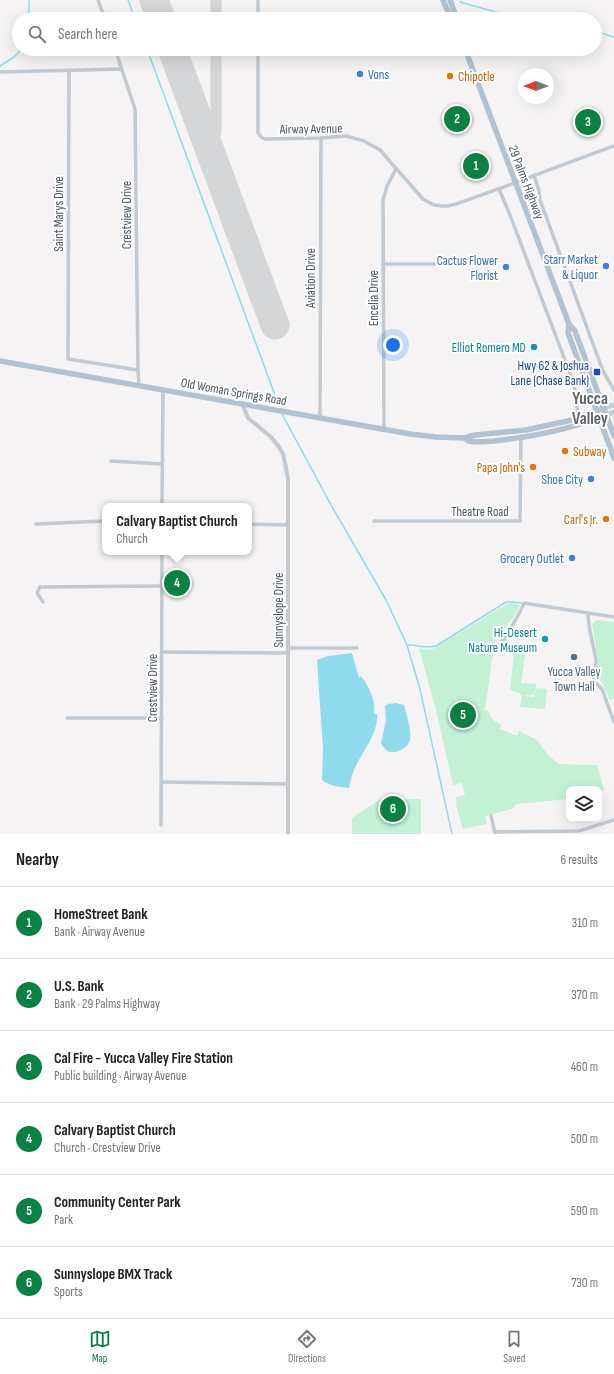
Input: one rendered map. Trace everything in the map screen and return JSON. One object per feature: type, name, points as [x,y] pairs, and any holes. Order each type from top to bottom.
[{"type":"main road","points":[[443,0],[448,12]]},
{"type":"main road","points":[[450,0],[454,12]]},
{"type":"main road","name":"29 Palms Highway","points":[[468,56],[569,324],[575,331],[614,436]]},
{"type":"main road","name":"29 Palms Highway","points":[[569,324],[568,333],[614,458]]},
{"type":"main road","name":"Old Woman Springs Road","points":[[0,361],[432,437],[464,438],[475,435],[521,431],[580,417],[597,412],[604,408]]},
{"type":"main road","points":[[604,408],[614,405]]},
{"type":"main road","points":[[606,415],[614,412]]},
{"type":"main road","name":"Old Woman Springs Road","points":[[464,438],[470,442],[522,438],[558,430],[606,415]]},
{"type":"street","points":[[98,0],[102,12]]},
{"type":"street","points":[[258,0],[258,12]]},
{"type":"street","name":"Crestview Drive","points":[[117,56],[136,109],[139,385]]},
{"type":"street","name":"Airway Avenue","points":[[258,56],[258,133],[261,136],[265,139],[346,136],[364,141],[380,150],[424,199],[434,204],[448,206],[516,183],[614,146]]},
{"type":"street","points":[[0,72],[122,69]]},
{"type":"street","name":"Saint Marys Drive","points":[[69,70],[68,359],[138,370]]},
{"type":"street","name":"Aviation Drive","points":[[320,418],[321,138]]},
{"type":"street","name":"Encelia Drive","points":[[384,429],[383,200],[387,186],[396,169]]},
{"type":"street","points":[[534,175],[540,200],[603,371],[614,390]]},
{"type":"street","points":[[499,189],[510,214],[574,384],[577,408],[580,417]]},
{"type":"street","points":[[384,264],[448,264]]},
{"type":"street","points":[[162,503],[163,389]]},
{"type":"street","name":"Sunnyslope Drive","points":[[242,403],[248,418],[272,437],[280,447],[284,454],[288,478],[288,834]]},
{"type":"street","name":"Theatre Road","points":[[374,521],[520,521],[521,431]]},
{"type":"street","points":[[111,461],[162,464]]},
{"type":"street","points":[[36,524],[102,521]]},
{"type":"street","points":[[252,524],[288,525]]},
{"type":"street","name":"Crestview Drive","points":[[161,825],[162,555]]},
{"type":"street","points":[[43,602],[37,593],[40,586],[162,586]]},
{"type":"street","points":[[500,643],[506,637],[522,610],[524,603],[614,617]]},
{"type":"street","points":[[588,613],[589,630],[595,652],[596,664],[594,681],[602,689],[614,722]]},
{"type":"street","points":[[162,652],[357,648]]},
{"type":"street","points":[[67,718],[162,718]]},
{"type":"street","points":[[162,782],[288,784]]},
{"type":"street","points":[[491,816],[495,833],[579,832],[614,820]]},
{"type":"green space","points":[[511,603],[520,605],[515,615],[494,645],[485,710],[489,711],[492,719],[501,724],[500,729],[517,736],[519,731],[537,740],[548,755],[559,764],[597,765],[604,790],[602,791],[602,786],[566,786],[566,799],[516,804],[512,809],[485,816],[487,824],[463,829],[457,809],[456,797],[465,795],[462,783],[453,785],[437,714],[419,648],[426,650],[433,649]]},
{"type":"green space","points":[[597,620],[614,622],[614,699],[610,700],[598,677],[598,658],[592,624]]},
{"type":"green space","points":[[515,646],[526,648],[521,683],[537,684],[533,695],[522,696],[519,693],[510,690]]},
{"type":"green space","points":[[536,688],[547,689],[545,709],[520,707],[522,696],[534,697]]},
{"type":"green space","points":[[421,799],[421,834],[352,834],[352,818],[379,800]]},
{"type":"water","points":[[352,653],[359,678],[361,676],[373,699],[374,714],[377,714],[377,721],[372,736],[353,772],[349,788],[331,785],[322,780],[323,749],[317,660],[328,656]]},
{"type":"water","points":[[396,703],[404,705],[410,727],[410,740],[405,747],[399,751],[390,752],[384,748],[381,743],[386,721],[385,706]]},
{"type":"waterway","points":[[29,0],[29,12]]},
{"type":"waterway","points":[[128,0],[132,12]]},
{"type":"waterway","points":[[460,2],[496,12]]},
{"type":"waterway","points":[[602,33],[614,37]]},
{"type":"waterway","points":[[0,66],[15,56]]},
{"type":"waterway","points":[[150,56],[279,406]]},
{"type":"waterway","points":[[282,414],[331,505],[386,600],[407,645],[420,689],[452,834]]},
{"type":"waterway","points":[[407,645],[428,647],[436,646],[506,602],[521,603]]},
{"type":"taxiway","points":[[216,0],[216,12]]},
{"type":"taxiway","points":[[208,143],[214,141],[216,131],[216,56]]},
{"type":"runway","points":[[154,0],[158,12]]},
{"type":"runway","points":[[175,56],[275,325]]},
{"type":"place","name":"Vons","points":[[360,74]]},
{"type":"place","name":"Chipotle","points":[[450,76]]},
{"type":"place","name":"U.S. Bank","points":[[457,119]]},
{"type":"place","name":"Cal Fire - Yucca Valley Fire Station","points":[[588,122]]},
{"type":"place","name":"HomeStreet Bank","points":[[476,166]]},
{"type":"place","name":"Starr Market & Liquor","points":[[606,266]]},
{"type":"place","name":"Cactus Flower Florist","points":[[506,267]]},
{"type":"place","name":"Elliot Romero MD","points":[[534,347]]},
{"type":"place","name":"Hwy 62 & Joshua Lane (Chase Bank)","points":[[597,372]]},
{"type":"place","name":"Subway","points":[[565,451]]},
{"type":"place","name":"Papa John's","points":[[533,467]]},
{"type":"place","name":"Shoe City","points":[[591,479]]},
{"type":"place","name":"Carl's Jr.","points":[[606,519]]},
{"type":"place","name":"Grocery Outlet","points":[[572,558]]},
{"type":"place","name":"Calvary Baptist Church","points":[[177,583]]},
{"type":"place","name":"Hi-Desert Nature Museum","points":[[545,639]]},
{"type":"place","name":"Yucca Valley Town Hall","points":[[574,657]]},
{"type":"place","name":"Community Center Park","points":[[463,715]]},
{"type":"place","name":"Sunnyslope BMX Track","points":[[393,809]]},
{"type":"district","name":"Yucca Valley","points":[[590,408]]}]
